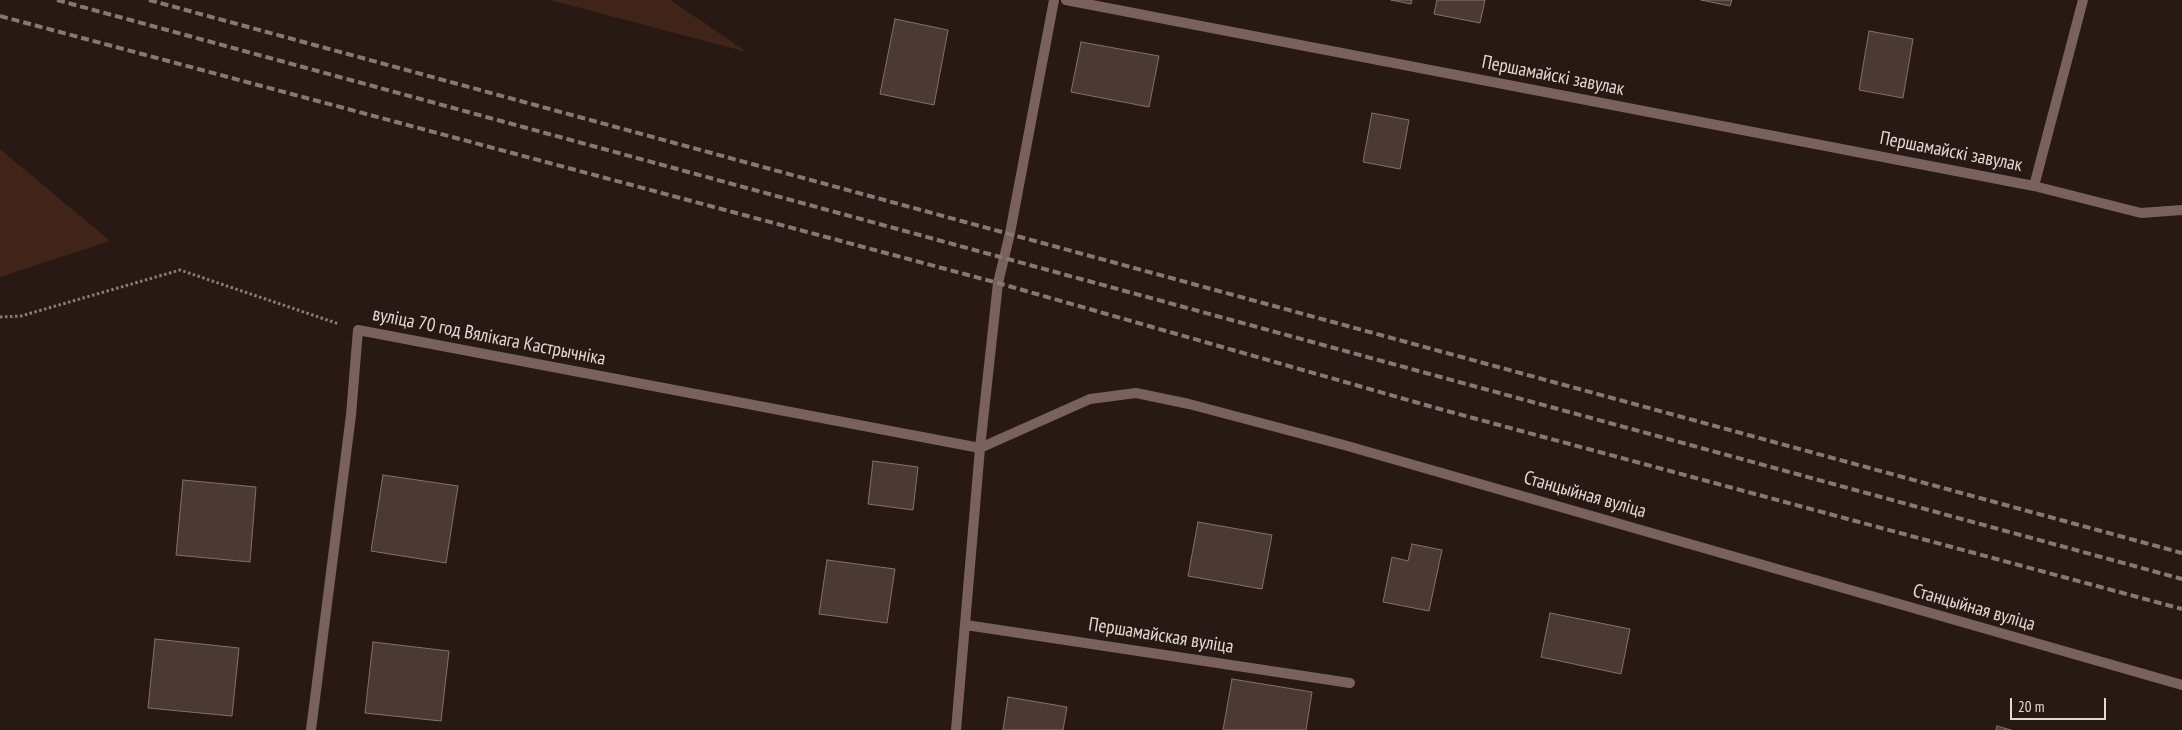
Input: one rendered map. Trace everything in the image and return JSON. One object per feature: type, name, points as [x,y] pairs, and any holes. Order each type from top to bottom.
[{"type":"street","points":[[956,730],[980,448],[998,283],[1010,233],[1054,0]]},
{"type":"street","name":"Першамайскі завулак","points":[[1066,0],[2034,186],[2141,213],[2182,210]]},
{"type":"street","name":"Першамайскі завулак","points":[[2034,186],[2083,0]]},
{"type":"street","name":"вуліца 70 год Вялікага Кастрычніка","points":[[311,730],[351,415],[358,330],[980,448]]},
{"type":"street","name":"Станцыйная вуліца","points":[[980,448],[1090,399],[1136,393],[1189,404],[1353,447],[2182,685]]},
{"type":"street","name":"Першамайская вуліца","points":[[966,624],[1350,682]]},
{"type":"path","points":[[0,316],[21,316],[180,270],[358,330]]},
{"type":"shaded area","points":[[550,0],[670,0],[747,52]]},
{"type":"shaded area","points":[[0,149],[110,241],[0,277]]},
{"type":"building","points":[[1391,0],[1412,0],[1411,4]]},
{"type":"building","points":[[1437,0],[1485,0],[1480,23],[1434,14]]},
{"type":"building","points":[[1701,0],[1732,0],[1730,6]]},
{"type":"building","points":[[895,19],[948,30],[934,105],[880,94]]},
{"type":"building","points":[[1869,31],[1913,39],[1903,98],[1859,90]]},
{"type":"building","points":[[1081,42],[1159,56],[1149,107],[1071,92]]},
{"type":"building","points":[[1372,113],[1409,120],[1400,169],[1363,162]]},
{"type":"building","points":[[873,461],[918,467],[913,510],[868,504]]},
{"type":"building","points":[[383,475],[458,486],[446,563],[371,551]]},
{"type":"building","points":[[183,480],[256,487],[250,562],[176,555]]},
{"type":"building","points":[[1198,522],[1272,535],[1262,589],[1188,576]]},
{"type":"building","points":[[1412,544],[1442,550],[1429,611],[1383,602],[1392,557],[1408,561]]},
{"type":"building","points":[[827,560],[895,569],[887,623],[819,614]]},
{"type":"building","points":[[1550,613],[1630,629],[1621,674],[1541,657]]},
{"type":"building","points":[[155,639],[239,648],[232,716],[148,708]]},
{"type":"building","points":[[373,642],[449,651],[441,721],[365,713]]},
{"type":"building","points":[[1232,679],[1312,692],[1306,730],[1223,730]]},
{"type":"building","points":[[1008,697],[1067,707],[1063,730],[1003,730]]},
{"type":"building","points":[[1997,726],[2011,730],[1996,730]]},
{"type":"railway","points":[[57,0],[2182,579]]},
{"type":"railway","points":[[149,0],[2182,553]]},
{"type":"railway","points":[[0,16],[998,283],[1436,408],[2182,609]]}]
